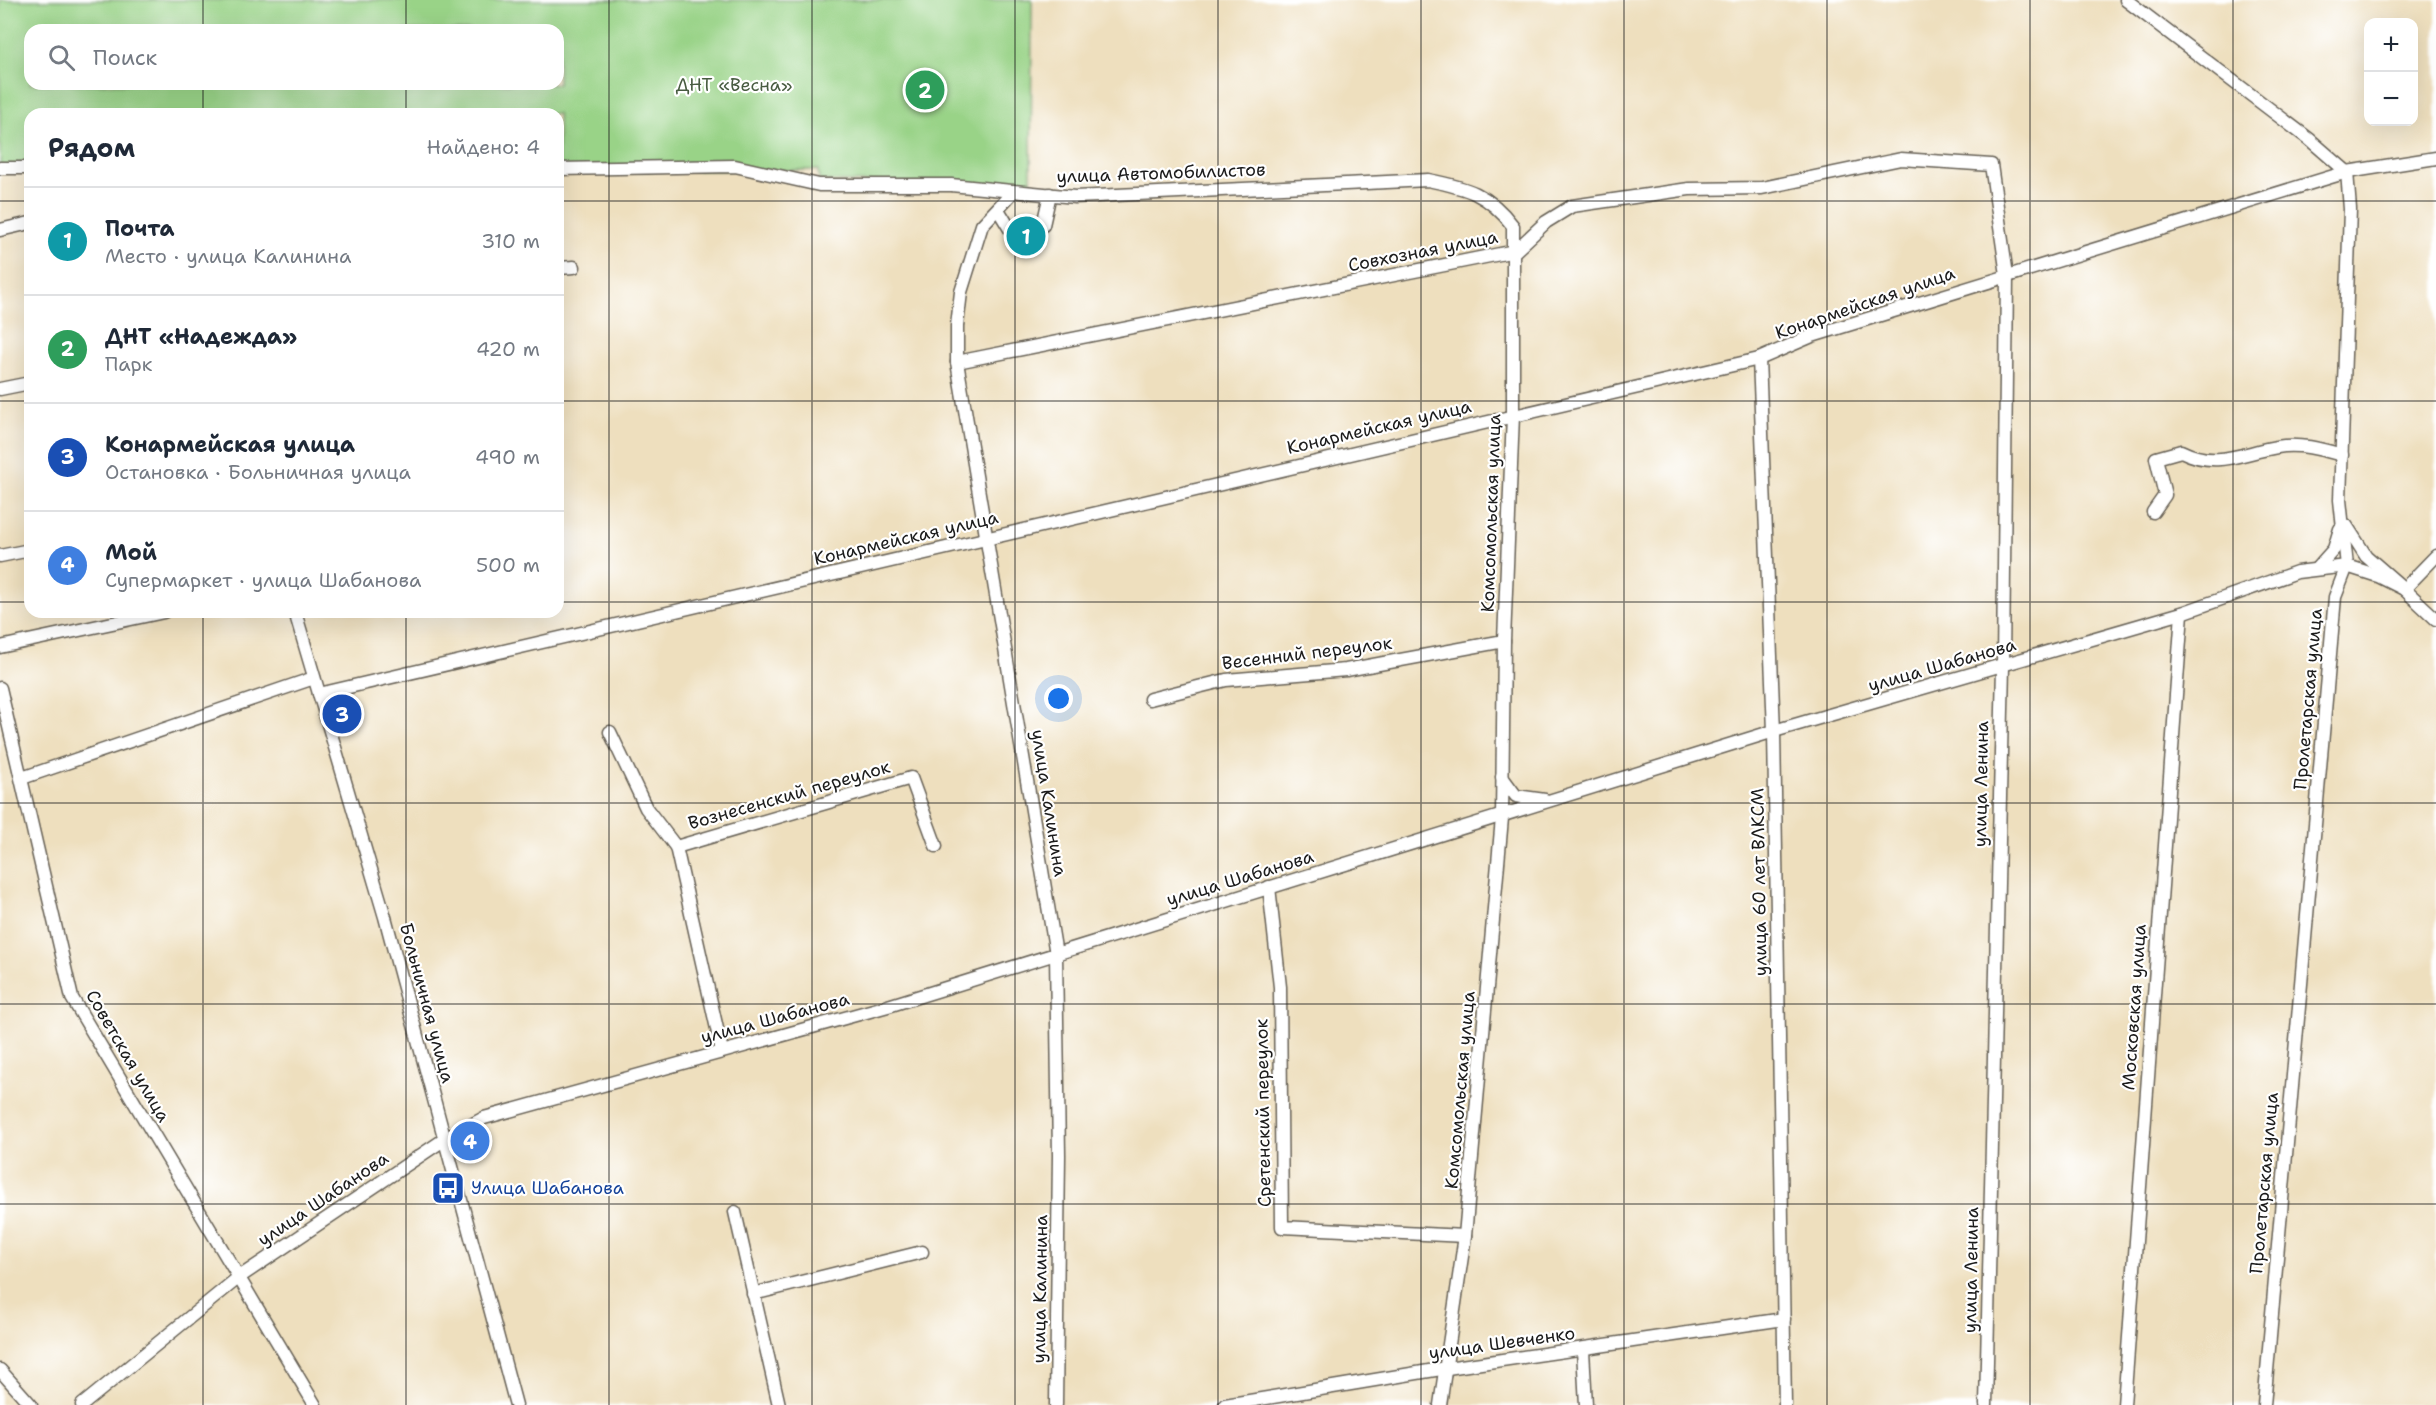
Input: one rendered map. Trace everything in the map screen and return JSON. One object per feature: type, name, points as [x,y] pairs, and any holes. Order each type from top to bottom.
[{"type":"street","points":[[2126,0],[2309,139],[2347,172]]},
{"type":"street","name":"Конармейская улица","points":[[320,694],[1759,359],[1812,336],[2347,172],[2436,158]]},
{"type":"street","name":"Совхозная улица","points":[[957,362],[1515,251],[1546,222],[1572,206],[1689,189],[1762,188],[1900,159],[1991,165]]},
{"type":"street","name":"улица Ленина","points":[[1986,1405],[2003,666],[2007,275],[1991,165]]},
{"type":"street","name":"улица Автомобилистов","points":[[564,169],[735,166],[819,185],[951,185],[1075,197],[1428,180],[1465,187],[1488,199],[1513,226],[1515,251]]},
{"type":"street","points":[[0,168],[24,168]]},
{"type":"street","name":"Пролетарская улица","points":[[2264,1405],[2334,609],[2347,566],[2341,516],[2350,209],[2347,172]]},
{"type":"street","name":"улица Калинина","points":[[1014,191],[999,211],[982,225],[962,292],[957,326],[957,362],[1056,954],[1059,1155],[1056,1405]]},
{"type":"street","points":[[999,211],[1013,234],[1043,225],[1050,194]]},
{"type":"street","points":[[0,230],[24,224]]},
{"type":"street","name":"Комсомольская улица","points":[[1440,1405],[1466,1236],[1502,818],[1504,640],[1515,251]]},
{"type":"street","points":[[564,268],[574,267]]},
{"type":"street","name":"улица 60 лет ВЛКСМ","points":[[1759,359],[1774,731],[1785,1405]]},
{"type":"street","points":[[0,389],[24,384]]},
{"type":"street","points":[[2153,512],[2165,495],[2156,458],[2181,451],[2196,459],[2211,461],[2278,447],[2297,446],[2342,455]]},
{"type":"street","points":[[2316,568],[2334,549],[2341,516]]},
{"type":"street","points":[[2341,516],[2366,556],[2436,619]]},
{"type":"street","points":[[0,556],[24,551]]},
{"type":"street","points":[[2404,589],[2436,556]]},
{"type":"street","points":[[2347,566],[2378,576],[2404,589]]},
{"type":"street","name":"улица Шабанова","points":[[82,1405],[238,1278],[446,1139],[484,1118],[888,1006],[1269,887],[1502,818],[1547,801],[1774,731],[2182,613],[2297,572],[2347,566]]},
{"type":"street","name":"Московская улица","points":[[2124,1405],[2182,613]]},
{"type":"street","points":[[0,647],[136,618]]},
{"type":"street","name":"Больничная улица","points":[[297,618],[385,917],[516,1405]]},
{"type":"street","name":"Весенний переулок","points":[[1150,699],[1226,680],[1346,670],[1504,640]]},
{"type":"street","points":[[22,778],[314,678]]},
{"type":"street","name":"Советская улица","points":[[0,688],[72,998],[315,1405]]},
{"type":"street","name":"Вознесенский переулок","points":[[610,732],[646,808],[676,847],[722,1051]]},
{"type":"street","name":"улица Шабанова","points":[[1502,777],[1516,796],[1547,801]]},
{"type":"street","name":"Вознесенский переулок","points":[[676,847],[912,778],[936,846]]},
{"type":"street","name":"Сретенский переулок","points":[[1269,887],[1280,987],[1282,1227],[1466,1236]]},
{"type":"street","points":[[735,1212],[779,1405]]},
{"type":"street","points":[[753,1294],[922,1252]]},
{"type":"street","name":"улица Шевченко","points":[[1225,1405],[1447,1368],[1784,1319]]},
{"type":"street","points":[[1583,1350],[1586,1405]]},
{"type":"street","points":[[0,1370],[32,1405]]},
{"type":"green space","name":"ДНТ «Весна»","points":[[0,0],[1032,0],[1031,187],[819,181],[818,170],[564,171],[564,108],[24,108],[24,171],[0,171]]},
{"type":"place","name":"ДНТ «Надежда»","points":[[925,90]]},
{"type":"place","name":"Почта","points":[[1026,236]]},
{"type":"place","name":"Конармейская улица","points":[[342,714]]},
{"type":"place","name":"Мой","points":[[470,1141]]},
{"type":"place","name":"Улица Шабанова","points":[[448,1188]]}]
